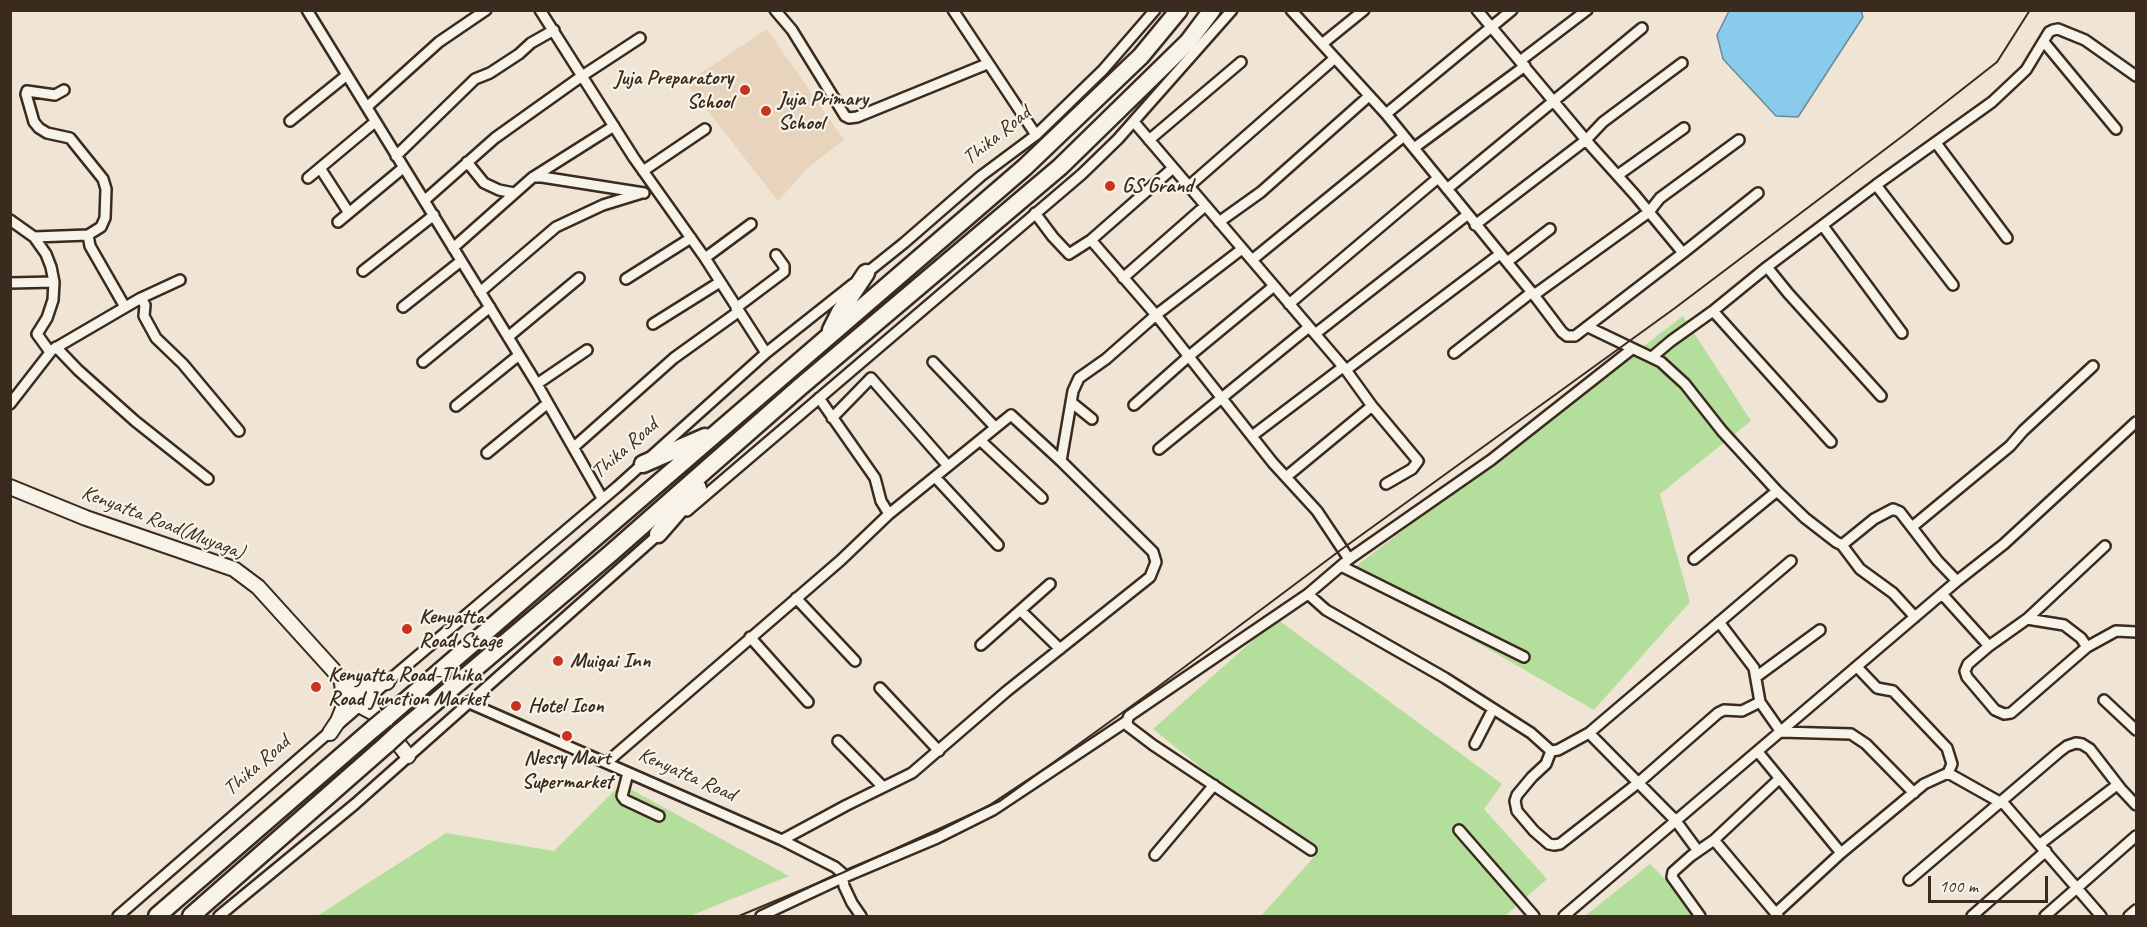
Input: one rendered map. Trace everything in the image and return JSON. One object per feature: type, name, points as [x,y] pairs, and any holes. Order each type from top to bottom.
[{"type":"highway","name":"Thika Road","points":[[156,916],[373,713],[721,431],[1025,167],[1141,56],[1179,10]]},
{"type":"highway","points":[[191,916],[400,732],[1060,167],[1188,42],[1212,10]]},
{"type":"highway","points":[[826,339],[840,312],[866,273]]},
{"type":"highway","points":[[643,464],[721,431]]},
{"type":"highway","points":[[658,534],[729,450]]},
{"type":"main road","name":"Kenyatta Road(Muyaga)","points":[[10,488],[86,518],[234,569],[258,587],[342,678]]},
{"type":"main road","points":[[342,678],[408,756]]},
{"type":"main road","points":[[342,678],[367,686],[387,682]]},
{"type":"main road","points":[[330,733],[342,714],[344,706],[342,678]]},
{"type":"street","points":[[368,106],[439,42],[486,10]]},
{"type":"street","points":[[540,10],[643,171],[705,258],[766,353]]},
{"type":"street","points":[[775,10],[792,30],[845,116],[849,118],[857,117],[987,64]]},
{"type":"street","points":[[953,10],[1036,135]]},
{"type":"street","name":"Thika Road","points":[[118,916],[330,733],[373,713],[387,682],[643,464],[766,353],[904,243],[981,176],[1036,135],[1102,70],[1155,10]]},
{"type":"street","points":[[219,916],[340,816],[658,534],[729,477],[1082,174],[1134,122],[1232,10]]},
{"type":"street","points":[[1291,10],[1386,114],[1562,332],[1568,336],[1575,336],[1588,327],[1758,193]]},
{"type":"street","points":[[1322,44],[1364,10]]},
{"type":"street","points":[[1477,10],[1683,253]]},
{"type":"street","points":[[1386,114],[1512,10]]},
{"type":"street","points":[[1414,148],[1587,10]]},
{"type":"street","points":[[312,12],[347,75],[368,106],[375,122],[537,384],[602,498]]},
{"type":"street","points":[[1447,189],[1642,28]]},
{"type":"street","points":[[1652,357],[1876,185],[1992,102],[2026,70],[2049,32],[2058,29],[2085,40],[2136,76]]},
{"type":"street","points":[[396,156],[475,80],[490,73],[531,43],[554,30]]},
{"type":"street","points":[[425,200],[511,126],[640,38]]},
{"type":"street","points":[[2044,42],[2116,129]]},
{"type":"street","points":[[1189,186],[1335,58]]},
{"type":"street","points":[[1149,140],[1241,62]]},
{"type":"street","points":[[1475,225],[1682,63]]},
{"type":"street","points":[[290,121],[347,75]]},
{"type":"street","points":[[34,237],[88,235],[96,231],[103,223],[106,189],[103,179],[70,138],[47,133],[36,125],[26,94],[27,91],[55,95],[64,90]]},
{"type":"street","points":[[1219,222],[1262,192],[1369,96]]},
{"type":"street","points":[[308,178],[375,122]]},
{"type":"street","points":[[1134,122],[1345,368],[1372,406],[1418,461],[1412,469],[1386,484]]},
{"type":"street","points":[[453,248],[533,177],[614,126]]},
{"type":"street","points":[[1618,175],[1684,128]]},
{"type":"street","points":[[643,171],[705,129]]},
{"type":"street","points":[[1252,260],[1404,136]]},
{"type":"street","points":[[1454,354],[1533,294],[1649,212],[1660,198],[1738,140]]},
{"type":"street","points":[[1936,143],[2007,238]]},
{"type":"street","points":[[467,162],[484,183],[499,190],[514,193]]},
{"type":"street","points":[[320,168],[349,213]]},
{"type":"street","points":[[338,222],[403,168]]},
{"type":"street","points":[[1035,213],[1069,254],[1091,240],[1173,168]]},
{"type":"street","points":[[533,177],[644,193]]},
{"type":"street","points":[[1289,304],[1438,178]]},
{"type":"street","points":[[1876,185],[1953,285]]},
{"type":"street","points":[[480,292],[556,227],[603,205],[656,190]]},
{"type":"street","points":[[1123,278],[1205,206]]},
{"type":"street","points":[[363,272],[434,215]]},
{"type":"street","points":[[1159,448],[1221,398],[1467,215]]},
{"type":"street","points":[[10,220],[34,237],[51,267],[54,282],[50,309],[37,334],[135,421],[208,479]]},
{"type":"street","points":[[705,258],[751,224]]},
{"type":"street","points":[[1823,226],[1902,333]]},
{"type":"street","points":[[1507,262],[1550,230]]},
{"type":"street","points":[[88,235],[91,250],[125,307]]},
{"type":"street","points":[[41,247],[54,236]]},
{"type":"street","points":[[626,279],[691,238]]},
{"type":"street","points":[[1091,240],[1156,315],[1286,477],[1317,511],[1349,559]]},
{"type":"street","points":[[1061,460],[1074,386],[1079,378],[1242,249]]},
{"type":"street","points":[[1252,436],[1500,254]]},
{"type":"street","points":[[574,447],[674,358],[784,272],[784,266],[776,255]]},
{"type":"street","points":[[403,307],[461,261]]},
{"type":"street","points":[[1767,267],[1881,396]]},
{"type":"street","points":[[508,337],[579,278]]},
{"type":"street","points":[[10,404],[53,350],[141,298],[180,280]]},
{"type":"street","points":[[10,283],[54,282]]},
{"type":"street","points":[[652,324],[720,282]]},
{"type":"street","points":[[1134,405],[1274,286]]},
{"type":"street","points":[[141,298],[145,305],[144,316],[156,338],[183,364],[239,431]]},
{"type":"street","points":[[423,362],[490,307]]},
{"type":"street","points":[[1713,311],[1831,442]]},
{"type":"street","points":[[1588,327],[1661,362],[1685,384],[1722,431],[1777,491],[1805,518],[1842,546],[1860,569],[1893,593],[1915,617]]},
{"type":"street","points":[[761,916],[937,838],[993,810],[1127,721],[1129,716],[1308,594],[1349,559],[1491,460],[1563,401],[1632,349]]},
{"type":"street","points":[[537,384],[587,350]]},
{"type":"street","points":[[456,406],[519,355]]},
{"type":"street","points":[[933,362],[996,428]]},
{"type":"street","points":[[1912,527],[2010,446],[2093,366]]},
{"type":"street","points":[[832,418],[872,378],[948,466]]},
{"type":"street","points":[[819,398],[874,477],[881,501],[889,514]]},
{"type":"street","points":[[1071,402],[1092,418]]},
{"type":"street","points":[[487,453],[548,403]]},
{"type":"street","points":[[1286,477],[1372,406]]},
{"type":"street","points":[[606,763],[850,552],[889,514],[1011,415],[1061,460],[1153,552],[1156,562],[1150,577],[1060,648],[912,773],[782,840]]},
{"type":"street","points":[[1564,916],[1957,580],[2004,544],[2136,422]]},
{"type":"street","points":[[981,441],[1042,498]]},
{"type":"street","points":[[934,477],[998,545]]},
{"type":"street","points":[[1694,559],[1777,491]]},
{"type":"street","points":[[1842,546],[1874,519],[1893,509],[1900,512],[1937,560],[1957,580]]},
{"type":"street","points":[[2105,546],[2027,619],[1968,664],[1965,671],[1967,677],[1995,710],[2004,714],[2011,713],[2087,646],[2116,631],[2136,632]]},
{"type":"street","points":[[1551,751],[1558,750],[1589,733],[1791,561]]},
{"type":"street","points":[[1341,566],[1524,657]]},
{"type":"street","points":[[981,645],[1050,584]]},
{"type":"street","points":[[1308,594],[1326,610],[1444,678],[1531,733],[1551,751]]},
{"type":"street","points":[[1942,594],[1989,646]]},
{"type":"street","points":[[796,598],[855,661]]},
{"type":"street","points":[[1021,611],[1060,648]]},
{"type":"street","points":[[2027,619],[2064,625],[2081,638],[2087,646]]},
{"type":"street","points":[[1719,622],[1754,668],[1760,702],[1781,732]]},
{"type":"street","points":[[1756,677],[1820,630]]},
{"type":"street","points":[[750,638],[808,702]]},
{"type":"street","points":[[1714,840],[1777,915],[1840,853],[1924,784],[1948,773],[1952,764],[1947,748],[1893,691],[1877,688],[1857,667]]},
{"type":"street","points":[[880,688],[939,751]]},
{"type":"street","points":[[2104,699],[2136,730]]},
{"type":"street","name":"Kenyatta Road","points":[[467,702],[782,840],[835,867],[842,873],[842,879],[852,903],[861,916]]},
{"type":"street","points":[[1551,751],[1546,764],[1524,786],[1515,801],[1517,811],[1549,844],[1560,844],[1638,783],[1718,713],[1724,710],[1742,711],[1760,702]]},
{"type":"street","points":[[1475,744],[1493,709]]},
{"type":"street","points":[[1127,721],[1128,726],[1133,730],[1311,850]]},
{"type":"street","points":[[1781,732],[1851,734],[1866,744],[1914,793]]},
{"type":"street","points":[[1589,733],[1676,821],[1698,851]]},
{"type":"street","points":[[838,741],[883,787]]},
{"type":"street","points":[[1909,880],[2059,752],[2076,743],[2090,749],[2117,785],[2136,805]]},
{"type":"street","points":[[1758,752],[1840,853]]},
{"type":"street","points":[[628,773],[622,796],[625,800],[659,816]]},
{"type":"street","points":[[1948,773],[2002,802],[2102,916]]},
{"type":"street","points":[[1700,916],[1672,877],[1673,872],[1714,840],[1779,778]]},
{"type":"street","points":[[1155,855],[1214,785]]},
{"type":"street","points":[[1972,916],[2043,848],[2117,785]]},
{"type":"street","points":[[1460,830],[1534,916]]},
{"type":"street","points":[[2045,916],[2136,836]]},
{"type":"street","points":[[2128,916],[2136,910]]},
{"type":"shaded area","name":"Juja Primary School","points":[[767,29],[844,140],[809,167],[778,201],[686,83]]},
{"type":"green space","points":[[1683,316],[1751,421],[1660,494],[1690,602],[1594,710],[1351,570]]},
{"type":"green space","points":[[1277,619],[1502,784],[1484,809],[1547,879],[1505,916],[1261,916],[1313,858],[1153,729]]},
{"type":"green space","points":[[621,784],[789,876],[690,916],[317,916],[446,833],[554,851]]},
{"type":"green space","points":[[1650,864],[1701,916],[1585,916]]},
{"type":"water","points":[[1861,10],[1863,17],[1798,117],[1776,116],[1723,59],[1717,35],[1729,11]]},
{"type":"railway","points":[[739,916],[842,873],[1000,801],[1675,308],[1904,135],[1997,62],[2030,10]]},
{"type":"place","name":"Juja Preparatory School","points":[[745,90]]},
{"type":"place","name":"Juja Primary School","points":[[766,111]]},
{"type":"place","name":"GS Grand","points":[[1110,186]]},
{"type":"place","name":"Kenyatta Road Stage","points":[[407,629]]},
{"type":"place","name":"Muigai Inn","points":[[558,661]]},
{"type":"place","name":"Kenyatta Road-Thika Road Junction Market","points":[[316,687]]},
{"type":"place","name":"Hotel Icon","points":[[516,706]]},
{"type":"place","name":"Nessy Mart Supermarket","points":[[567,736]]}]
